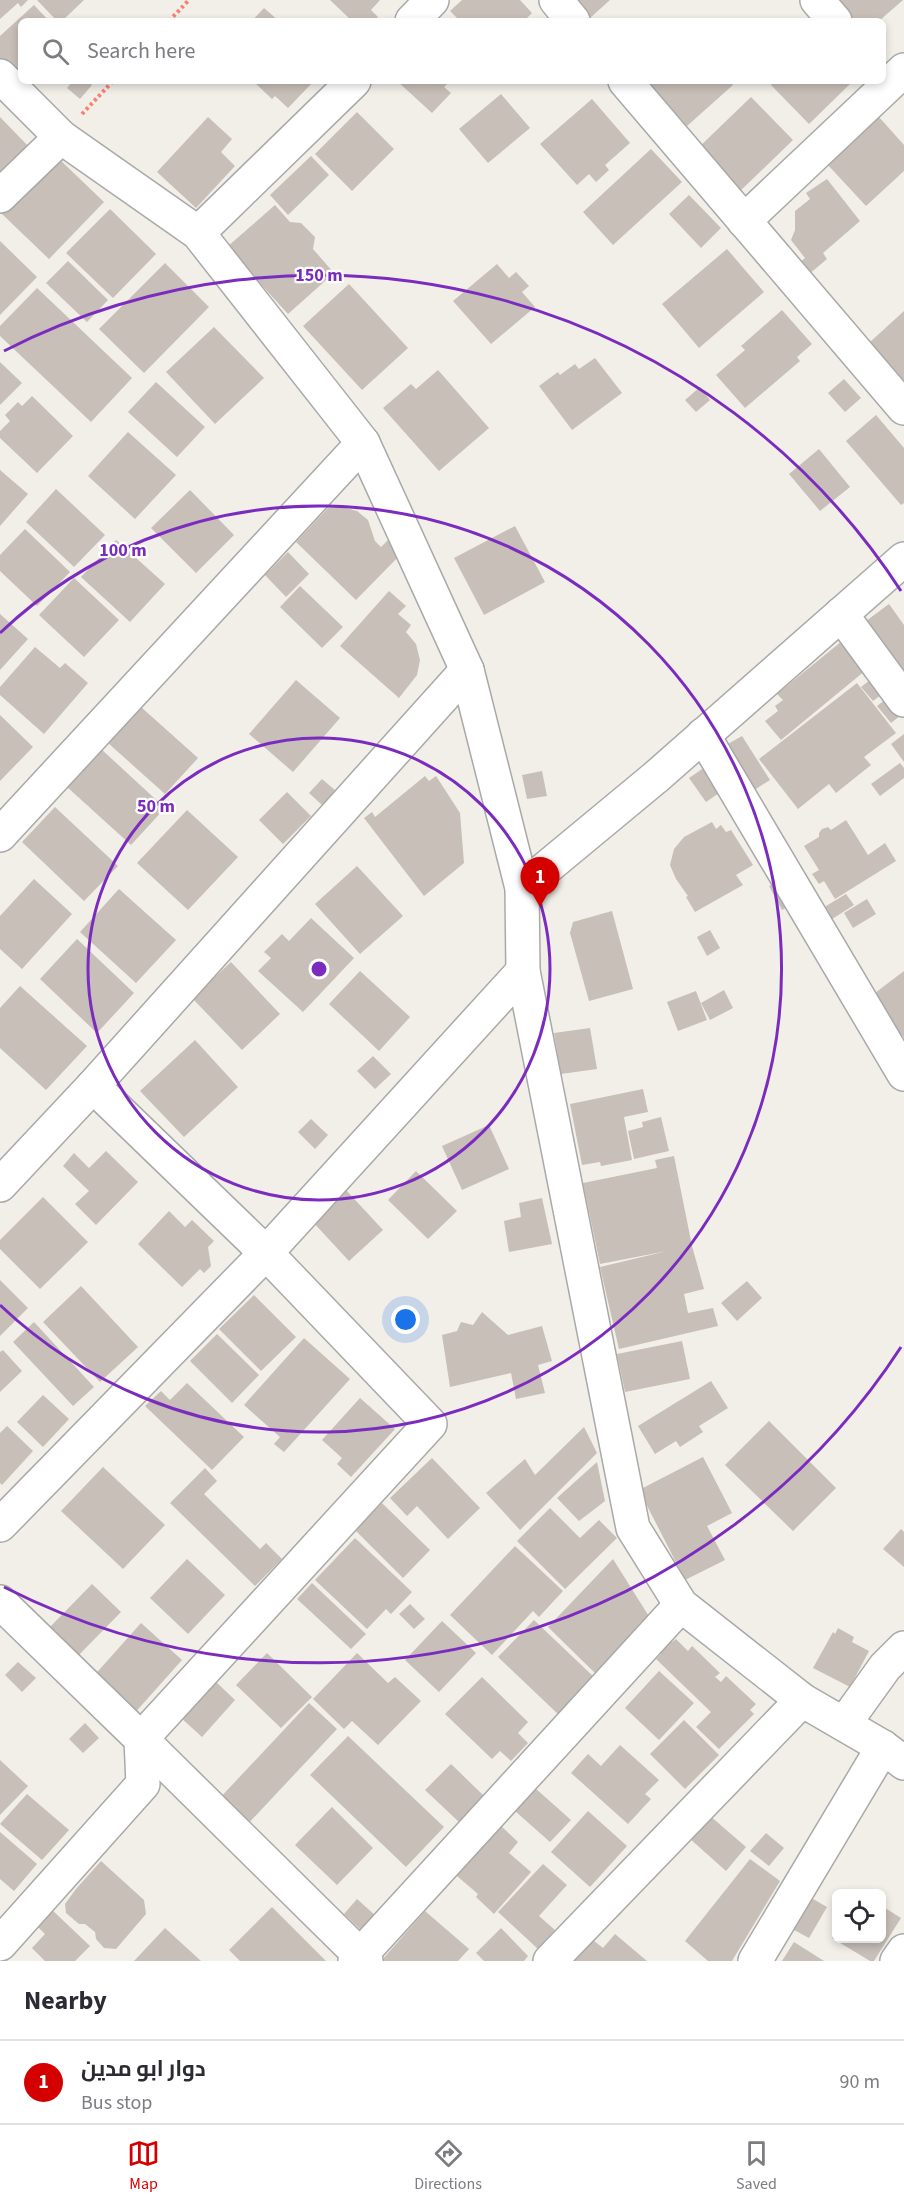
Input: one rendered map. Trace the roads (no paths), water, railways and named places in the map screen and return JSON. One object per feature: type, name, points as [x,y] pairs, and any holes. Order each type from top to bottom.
[{"type":"street","points":[[415,18],[432,0]]},
{"type":"street","points":[[555,0],[570,18]]},
{"type":"street","points":[[817,0],[832,18]]},
{"type":"street","points":[[0,76],[61,137],[198,233],[363,443],[467,670],[522,888],[523,971],[633,1528],[681,1605],[802,1700],[894,1755],[754,1961]]},
{"type":"street","points":[[744,220],[895,83]]},
{"type":"street","points":[[198,233],[351,84]]},
{"type":"street","points":[[628,84],[904,408]]},
{"type":"street","points":[[0,196],[61,137]]},
{"type":"street","points":[[0,835],[363,443]]},
{"type":"street","points":[[522,888],[656,777],[904,559]]},
{"type":"street","points":[[841,614],[904,700]]},
{"type":"street","points":[[0,1185],[93,1086],[467,670]]},
{"type":"street","points":[[704,735],[904,1074]]},
{"type":"street","points":[[0,1525],[266,1253],[523,971]]},
{"type":"street","points":[[0,1944],[142,1784],[141,1739],[430,1424],[266,1253],[93,1086]]},
{"type":"street","points":[[0,1602],[141,1739],[360,1959],[681,1605]]},
{"type":"street","points":[[844,1724],[885,1667],[904,1648]]},
{"type":"street","points":[[550,1961],[802,1700]]},
{"type":"street","points":[[897,1961],[904,1951]]},
{"type":"place","name":"دوار ابو مدين","points":[[540,907]]}]
